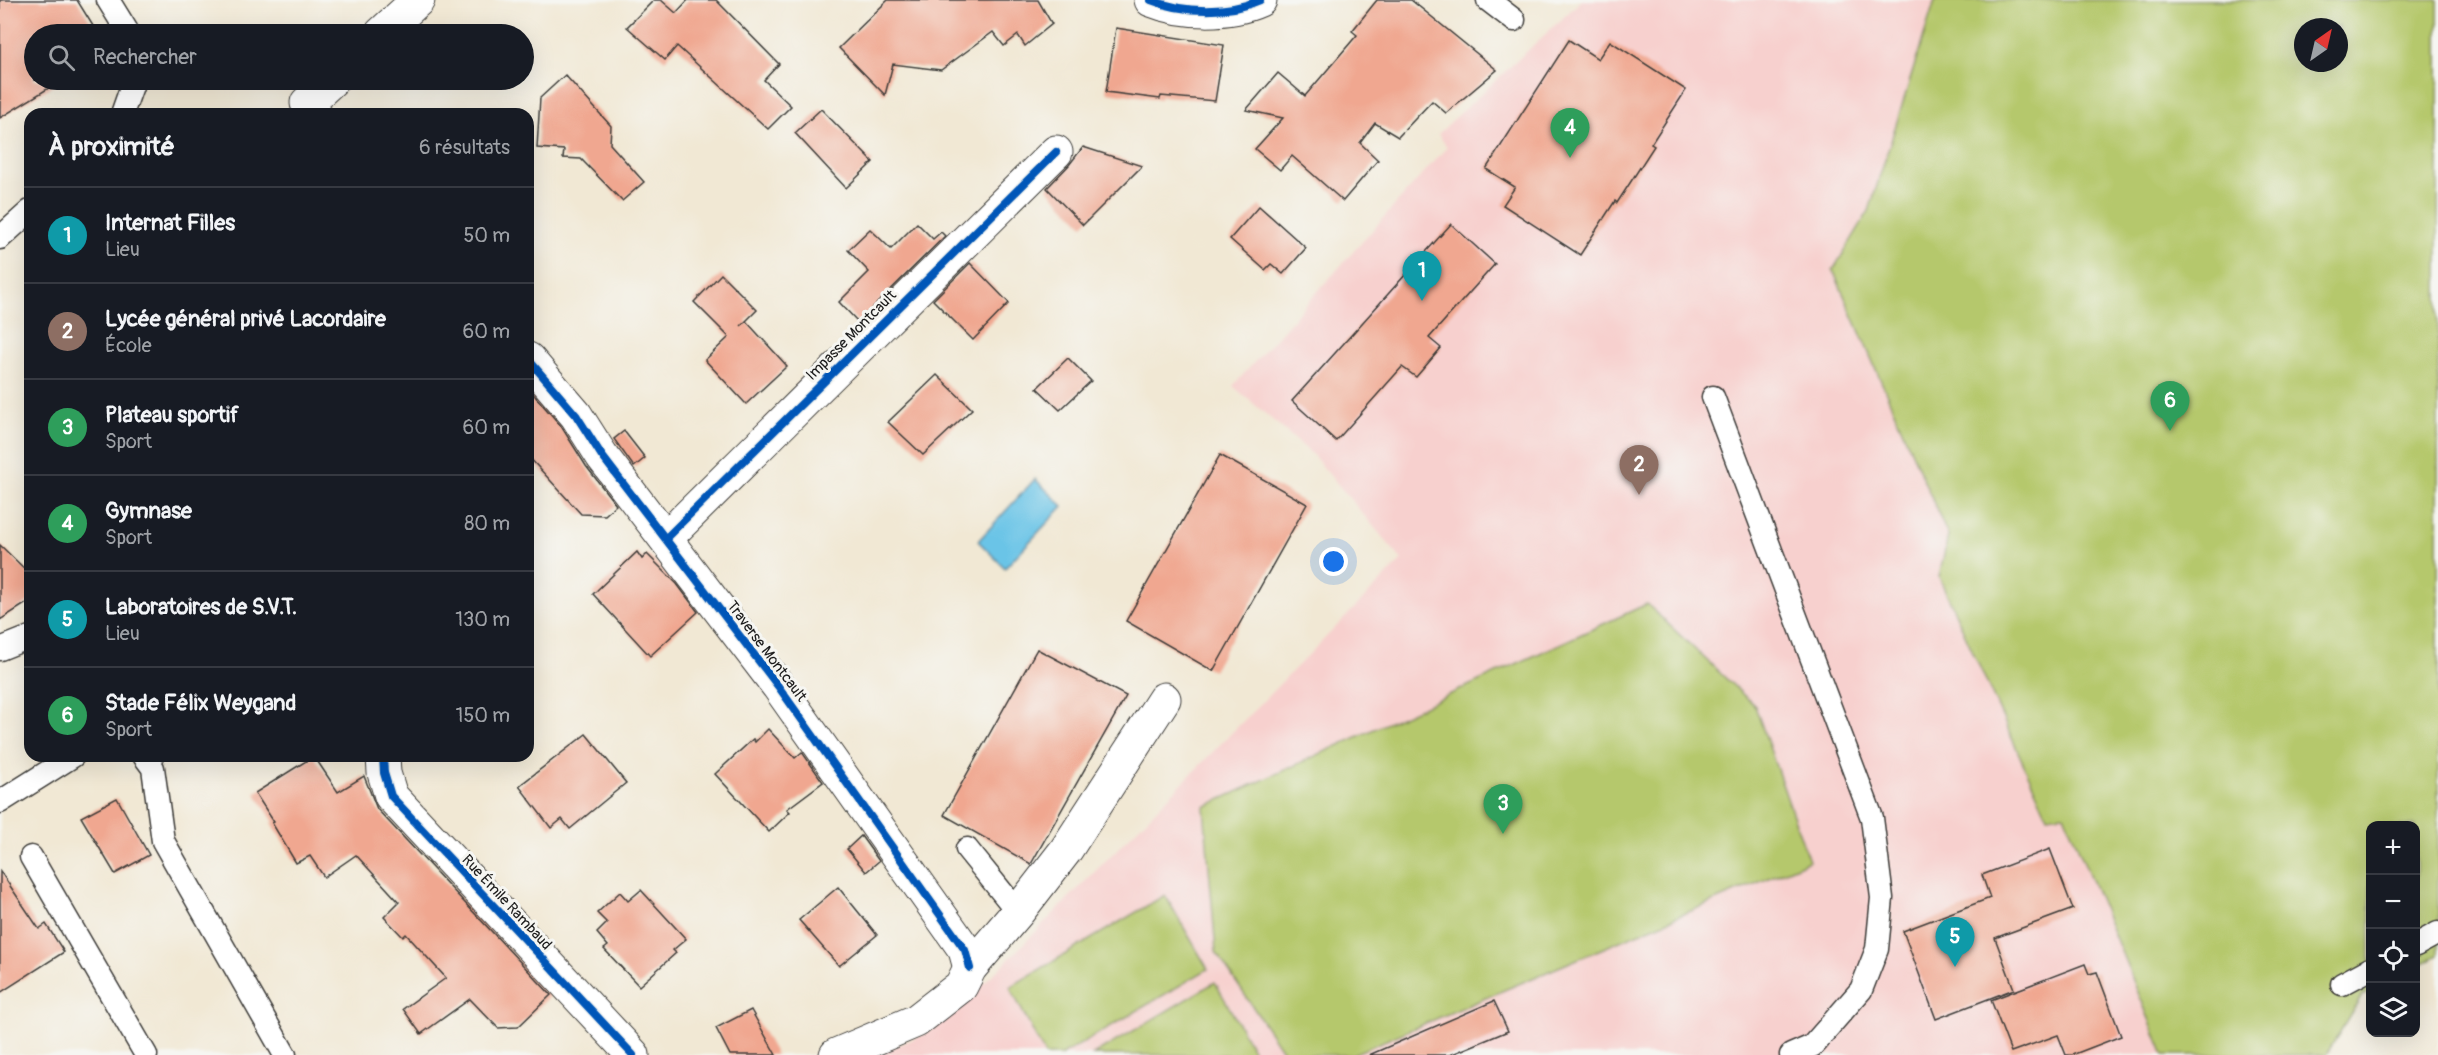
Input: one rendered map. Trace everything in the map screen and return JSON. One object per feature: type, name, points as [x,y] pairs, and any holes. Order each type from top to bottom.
[{"type":"street","points":[[392,24],[418,0]]},
{"type":"street","points":[[1151,0],[1166,6],[1207,9],[1245,7],[1260,0]]},
{"type":"street","points":[[311,108],[307,103],[321,90]]},
{"type":"street","name":"Impasse Montcault","points":[[666,538],[1056,152]]},
{"type":"street","name":"Traverse Montcault","points":[[534,366],[576,415],[602,456],[778,686],[959,941],[965,950],[970,968]]},
{"type":"street","points":[[836,1055],[916,1021],[961,986],[970,968],[1018,912],[1066,850],[1164,699]]},
{"type":"street","name":"Rue Émile Rambaud","points":[[383,762],[391,796],[633,1055]]},
{"type":"lane","points":[[108,0],[123,24]]},
{"type":"lane","points":[[1488,0],[1514,20]]},
{"type":"lane","points":[[124,108],[130,90]]},
{"type":"lane","points":[[0,238],[24,216]]},
{"type":"lane","points":[[1713,397],[1872,818],[1882,898],[1877,949],[1861,990],[1812,1046],[1791,1055]]},
{"type":"lane","points":[[0,649],[24,639]]},
{"type":"lane","points":[[0,802],[63,762]]},
{"type":"lane","points":[[148,762],[153,768],[163,841],[285,1055]]},
{"type":"lane","points":[[967,849],[1018,912]]},
{"type":"lane","points":[[31,857],[146,1055]]},
{"type":"lane","points":[[2420,942],[2438,933]]},
{"type":"lane","points":[[2342,984],[2366,971]]},
{"type":"shaded area","points":[[1582,0],[1935,0],[1869,211],[1833,270],[1948,536],[1940,578],[2046,815],[2064,814],[2164,1055],[875,1055],[927,1033],[998,970],[1402,560],[1312,454],[1233,386],[1447,147],[1438,134]]},
{"type":"green space","points":[[1935,0],[2438,0],[2438,955],[2420,965],[2420,821],[2366,821],[2366,994],[2362,996],[2326,1055],[2164,1055],[2064,814],[2047,816],[1939,577],[1948,536],[1833,270],[1869,211]]},
{"type":"green space","points":[[1647,604],[1755,706],[1809,861],[1351,1055],[1285,1055],[1216,952],[1204,807]]},
{"type":"green space","points":[[1165,895],[1208,969],[1062,1055],[1045,1055],[1010,987]]},
{"type":"green space","points":[[1215,982],[1256,1055],[1093,1055]]},
{"type":"water","points":[[1035,479],[1063,506],[1005,568],[978,541]]},
{"type":"building","points":[[0,0],[77,0],[92,24],[24,24],[24,90],[46,90],[0,118]]},
{"type":"building","points":[[654,0],[661,0],[676,13],[688,0],[716,0],[779,64],[764,80],[791,106],[768,129],[677,46],[665,60],[627,27]]},
{"type":"building","points":[[888,0],[1038,0],[1052,24],[1025,46],[1018,35],[1004,46],[993,32],[941,70],[893,64],[885,95],[839,48]]},
{"type":"building","points":[[1377,0],[1411,0],[1497,70],[1446,113],[1432,101],[1398,137],[1375,123],[1360,143],[1378,160],[1343,201],[1292,156],[1280,170],[1255,149],[1283,118],[1246,110],[1278,73],[1305,96],[1357,35],[1352,31]]},
{"type":"building","points":[[1116,28],[1224,45],[1215,101],[1161,96],[1160,99],[1106,92]]},
{"type":"building","points":[[1569,40],[1598,59],[1610,41],[1686,90],[1651,144],[1654,146],[1580,255],[1503,205],[1515,187],[1486,169]]},
{"type":"building","points":[[565,75],[611,126],[610,144],[644,182],[622,201],[581,159],[563,158],[564,150],[537,148],[540,98]]},
{"type":"building","points":[[821,109],[873,162],[846,188],[795,133]]},
{"type":"building","points":[[1083,147],[1142,166],[1083,225],[1047,188]]},
{"type":"building","points":[[1259,206],[1306,248],[1283,274],[1271,264],[1265,270],[1230,239]]},
{"type":"building","points":[[917,223],[933,239],[941,232],[945,236],[858,322],[839,302],[869,272],[848,250],[870,229],[891,249]]},
{"type":"building","points":[[1451,224],[1495,264],[1429,338],[1441,348],[1416,377],[1402,367],[1336,441],[1292,401]]},
{"type":"building","points":[[970,263],[1009,303],[973,340],[933,300]]},
{"type":"building","points":[[721,274],[757,310],[746,321],[787,366],[746,404],[705,360],[729,337],[694,302]]},
{"type":"building","points":[[1068,358],[1091,381],[1060,410],[1037,388]]},
{"type":"building","points":[[937,375],[972,409],[923,455],[888,422]]},
{"type":"building","points":[[534,395],[561,426],[586,466],[616,505],[605,515],[581,514],[534,463]]},
{"type":"building","points":[[624,431],[645,458],[634,467],[614,439]]},
{"type":"building","points":[[1220,455],[1307,504],[1213,671],[1126,621]]},
{"type":"building","points":[[0,545],[24,568],[24,605],[0,620]]},
{"type":"building","points":[[637,552],[642,559],[647,554],[677,584],[698,612],[650,656],[593,594]]},
{"type":"building","points":[[1037,649],[1126,696],[1031,864],[944,815]]},
{"type":"building","points":[[768,729],[795,758],[802,752],[823,782],[787,809],[790,812],[769,832],[715,774],[753,739],[755,742]]},
{"type":"building","points":[[586,734],[626,783],[570,829],[562,819],[551,828],[519,786]]},
{"type":"building","points":[[304,762],[318,762],[338,792],[364,776],[377,809],[551,995],[518,1027],[498,1028],[470,999],[421,1034],[403,1009],[446,978],[406,934],[403,937],[384,917],[399,902],[356,855],[324,877],[310,856],[296,863],[255,793]]},
{"type":"building","points":[[117,798],[149,855],[115,874],[81,817]]},
{"type":"building","points":[[861,836],[879,861],[866,872],[847,849]]},
{"type":"building","points":[[2050,849],[2073,909],[1995,938],[2014,989],[1936,1019],[1903,931],[1990,898],[1982,875]]},
{"type":"building","points":[[0,871],[39,929],[46,924],[64,952],[0,993]]},
{"type":"building","points":[[838,887],[877,935],[839,966],[799,920]]},
{"type":"building","points":[[641,890],[686,939],[673,950],[676,953],[639,986],[604,949],[608,946],[597,933],[607,923],[597,913],[620,892],[628,901]]},
{"type":"building","points":[[2085,964],[2089,974],[2097,972],[2121,1036],[2072,1055],[2066,1055],[2058,1035],[2011,1052],[1991,1000]]},
{"type":"building","points":[[1494,1001],[1508,1031],[1450,1055],[1369,1055]]},
{"type":"building","points":[[751,1010],[776,1055],[730,1055],[716,1028]]},
{"type":"cycle path","points":[[1151,0],[1177,7],[1206,10],[1234,8],[1260,0]]},
{"type":"cycle path","points":[[666,538],[1056,152]]},
{"type":"cycle path","points":[[534,366],[576,415],[602,456],[778,686],[965,950],[970,968]]},
{"type":"cycle path","points":[[383,762],[391,796],[633,1055]]},
{"type":"place","name":"Gymnase","points":[[1570,158]]},
{"type":"place","name":"Internat Filles","points":[[1422,301]]},
{"type":"place","name":"Stade Félix Weygand","points":[[2170,431]]},
{"type":"place","name":"Lycée général privé Lacordaire","points":[[1639,495]]},
{"type":"place","name":"Plateau sportif","points":[[1503,834]]},
{"type":"place","name":"Laboratoires de S.V.T.","points":[[1955,967]]}]
